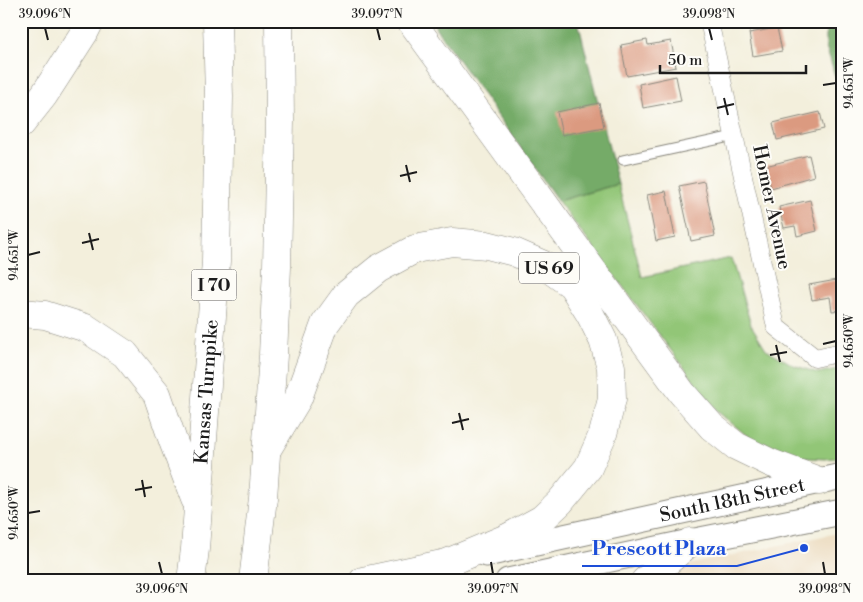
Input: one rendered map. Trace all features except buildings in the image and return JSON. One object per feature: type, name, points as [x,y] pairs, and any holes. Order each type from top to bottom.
[{"type":"highway","points":[[21,124],[44,96],[90,21]]},
{"type":"highway","name":"Kansas Turnpike","points":[[191,581],[216,261],[219,97],[217,21]]},
{"type":"highway","points":[[253,581],[263,498],[278,267],[279,21]]},
{"type":"highway","points":[[411,21],[682,393],[712,426],[736,446],[771,463],[830,478]]},
{"type":"highway","name":"US 69","points":[[266,451],[298,398],[326,324],[346,296],[378,269],[415,249],[452,242],[488,245],[514,252],[544,265],[572,285],[603,340],[611,367],[612,399],[603,434],[588,468],[560,502],[542,519],[507,538],[447,563],[363,581]]},
{"type":"highway","points":[[21,314],[45,315],[86,328],[124,354],[157,394],[198,508]]},
{"type":"highway","points":[[645,581],[690,542]]},
{"type":"main road","name":"South 18th Street","points":[[447,563],[830,478]]},
{"type":"main road","name":"South 18th Street","points":[[508,581],[842,512]]},
{"type":"street","name":"Homer Avenue","points":[[709,21],[776,327],[815,358],[842,352]]},
{"type":"lane","points":[[623,160],[734,136]]},
{"type":"shaded area","points":[[842,532],[842,581],[658,581],[666,574],[692,564]]},
{"type":"green space","points":[[436,21],[578,21],[618,184],[558,201],[435,27]]},
{"type":"green space","points":[[826,21],[842,21],[842,126],[837,82],[826,47]]},
{"type":"green space","points":[[618,184],[642,277],[731,258],[751,325],[766,349],[793,365],[818,373],[842,368],[842,457],[825,459],[792,457],[752,440],[717,411],[558,201]]},
{"type":"place","name":"Prescott Plaza","points":[[804,548]]}]
